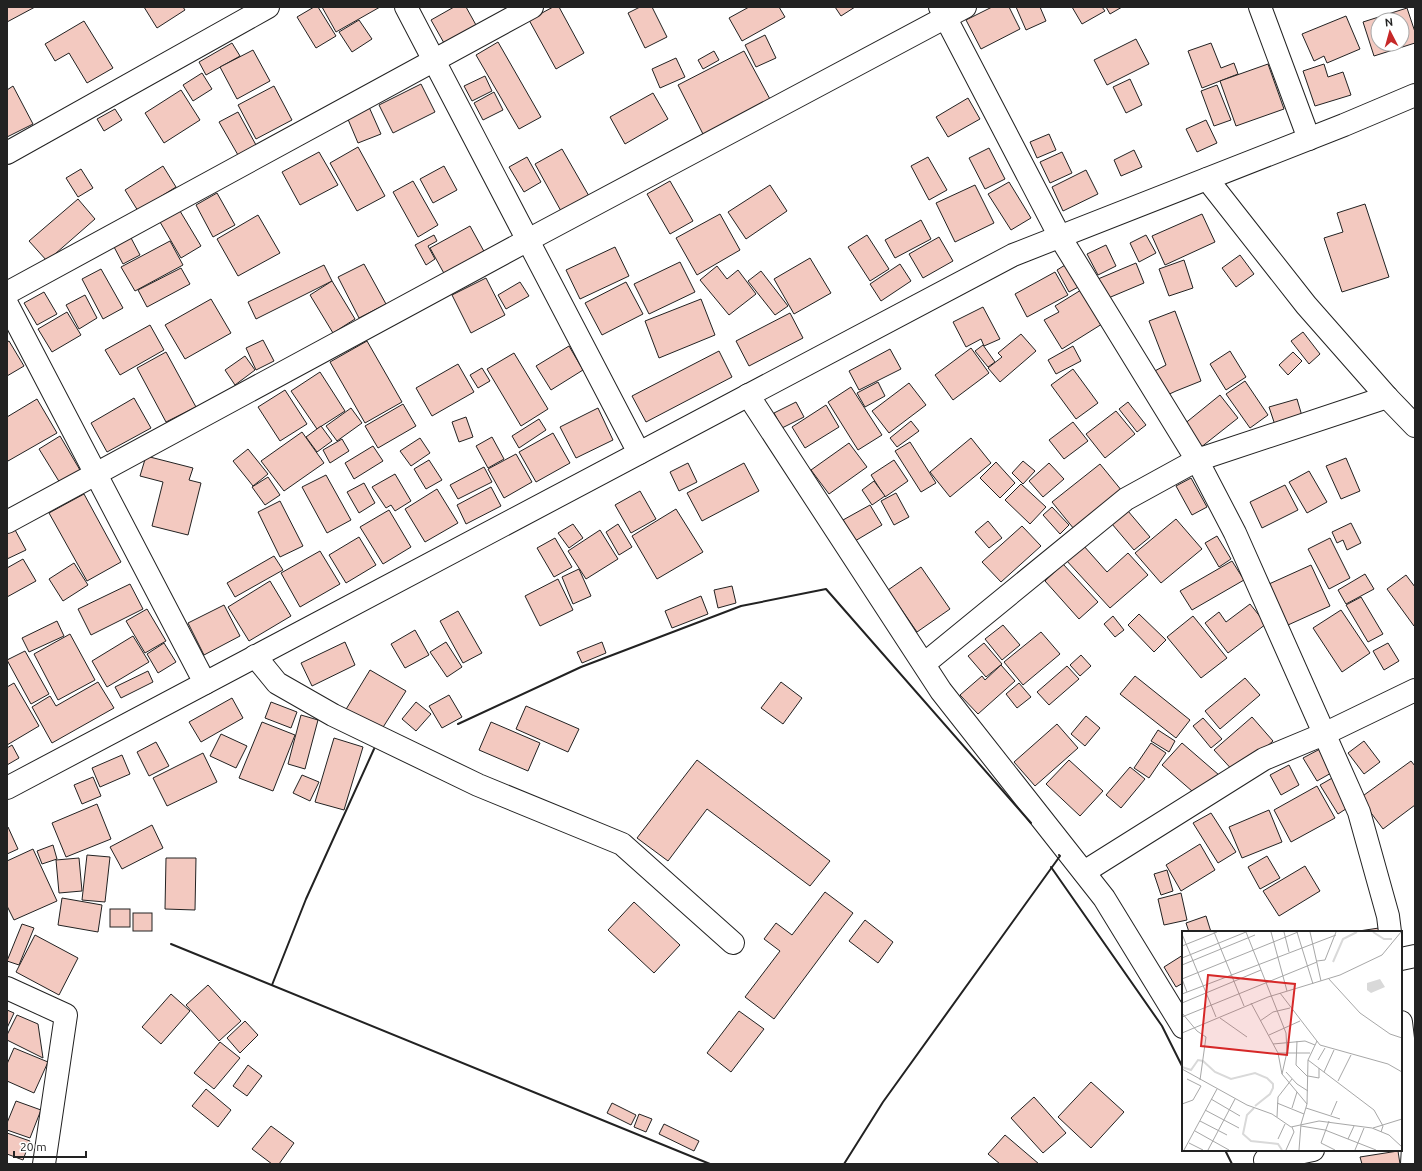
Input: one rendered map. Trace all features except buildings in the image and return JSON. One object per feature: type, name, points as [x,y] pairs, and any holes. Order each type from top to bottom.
[{"type":"street","points":[[7,153],[268,7]]},
{"type":"street","points":[[406,7],[639,453]]},
{"type":"street","points":[[7,293],[532,7]]},
{"type":"street","points":[[7,522],[95,473],[528,240],[943,12],[965,7]]},
{"type":"street","points":[[1260,7],[1309,139]]},
{"type":"street","points":[[943,12],[1060,237],[1197,460],[1235,533],[1359,812],[1388,916],[1390,931]]},
{"type":"street","points":[[7,788],[1013,255],[1309,139],[1415,95]]},
{"type":"street","points":[[1207,179],[1306,305],[1387,397],[1415,426]]},
{"type":"street","points":[[7,304],[204,683]]},
{"type":"street","points":[[748,395],[924,664],[942,690],[1104,898],[1181,1021]]},
{"type":"street","points":[[924,664],[1126,499],[1197,460],[1387,397]]},
{"type":"street","points":[[255,656],[277,683],[333,715],[478,784],[622,844],[733,943]]},
{"type":"street","points":[[1084,872],[1264,759],[1324,734],[1415,690]]},
{"type":"street","points":[[1402,959],[1415,956]]},
{"type":"street","points":[[7,988],[66,1015],[44,1164]]},
{"type":"street","points":[[1402,1034],[1412,1164]]},
{"type":"street","points":[[1263,1158],[1307,1151]]},
{"type":"wall","points":[[458,724],[581,667],[741,606],[826,589],[1031,823]]},
{"type":"wall","points":[[272,985],[306,899],[374,749]]},
{"type":"wall","points":[[844,1164],[883,1102],[1060,856],[1059,855]]},
{"type":"wall","points":[[1051,867],[1162,1026],[1182,1066]]},
{"type":"wall","points":[[171,944],[710,1164]]},
{"type":"wall","points":[[1226,1151],[1232,1164]]}]
